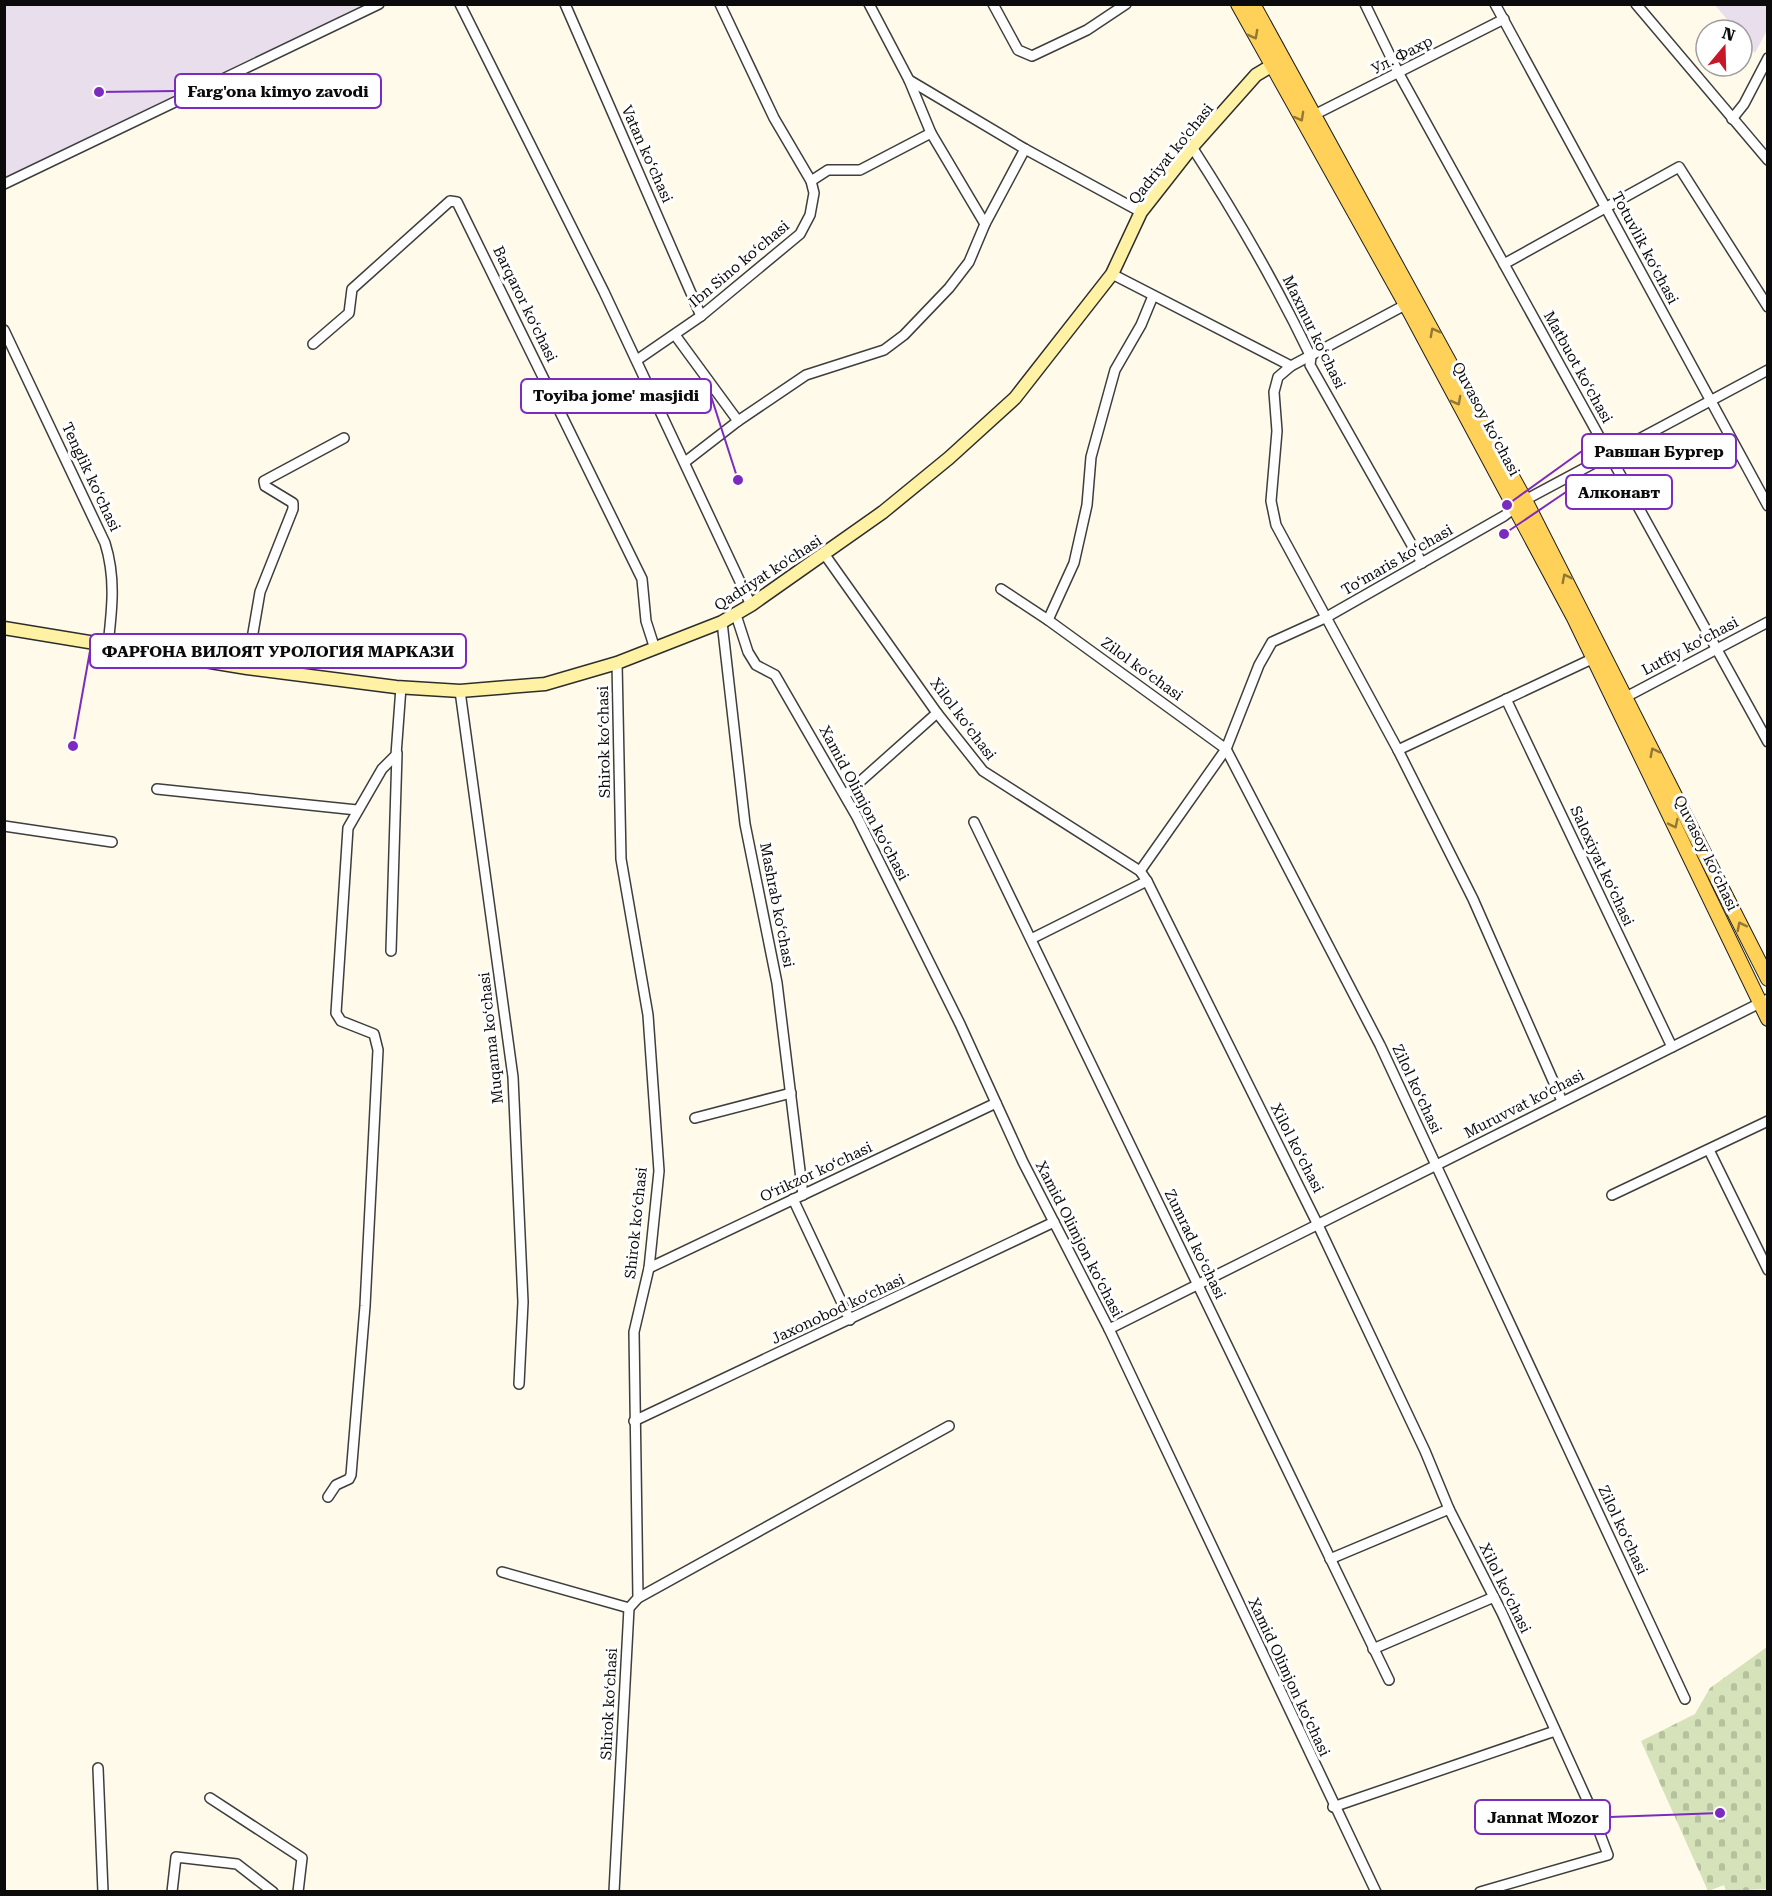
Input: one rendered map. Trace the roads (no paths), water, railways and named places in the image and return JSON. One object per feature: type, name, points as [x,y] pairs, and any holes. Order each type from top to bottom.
[{"type":"main road","name":"Quvasoy koʻchasi","points":[[1238,4],[1407,309],[1520,504],[1764,1001],[1767,1019]]},
{"type":"main road","name":"Quvasoy koʻchasi","points":[[1253,4],[1520,504],[1626,697],[1767,979]]},
{"type":"street","points":[[4,184],[379,4]]},
{"type":"street","points":[[460,4],[636,360],[752,605]]},
{"type":"street","name":"Vatan koʻchasi","points":[[565,4],[701,316]]},
{"type":"street","points":[[720,4],[774,118],[811,181],[828,170],[860,170],[931,133]]},
{"type":"street","points":[[869,4],[909,80],[931,133],[985,224]]},
{"type":"street","points":[[993,4],[1017,50],[1032,56],[1087,30],[1112,9],[1126,4]]},
{"type":"street","name":"Matbuot koʻchasi","points":[[1365,4],[1399,74],[1767,742]]},
{"type":"street","name":"Totuvlik koʻchasi","points":[[1495,4],[1767,506]]},
{"type":"street","points":[[1636,4],[1767,160]]},
{"type":"street","name":"Ул. Фахр","points":[[1314,116],[1503,19]]},
{"type":"street","points":[[1732,119],[1765,71],[1767,58]]},
{"type":"street","name":"Qadriyat ko'chasi","points":[[4,628],[247,668],[401,687],[460,691],[545,684],[617,663],[722,622],[752,605],[825,555],[949,458],[1015,399],[1112,274],[1141,212],[1192,147],[1256,75],[1271,66]]},
{"type":"street","points":[[909,80],[1025,150],[1141,212]]},
{"type":"street","name":"Maxmur koʻchasi","points":[[1192,147],[1236,216],[1285,302],[1311,357],[1310,365],[1422,563]]},
{"type":"street","points":[[685,462],[738,421],[806,375],[873,354],[893,344],[949,288],[975,252],[985,224],[1025,150]]},
{"type":"street","points":[[1504,264],[1679,167],[1767,307]]},
{"type":"street","name":"Ibn Sino koʻchasi","points":[[636,360],[701,316],[800,234],[810,215],[814,193],[811,181]]},
{"type":"street","name":"Barqaror koʻchasi","points":[[313,345],[349,313],[352,290],[450,201],[457,202],[642,579],[646,621],[655,649]]},
{"type":"street","points":[[1112,274],[1291,366]]},
{"type":"street","points":[[1048,620],[1074,563],[1087,505],[1091,457],[1116,370],[1154,296]]},
{"type":"street","points":[[1407,309],[1291,366],[1278,377],[1274,392],[1277,431],[1271,501],[1276,525],[1398,750],[1473,899],[1563,1101]]},
{"type":"street","name":"Tenglik koʻchasi","points":[[4,330],[105,543],[112,565],[114,588],[108,645]]},
{"type":"street","points":[[675,335],[738,421]]},
{"type":"street","name":"Toʻmaris koʻchasi","points":[[1140,872],[1226,749],[1258,665],[1272,642],[1325,618],[1520,504],[1767,370]]},
{"type":"street","points":[[247,668],[260,592],[293,509],[293,503],[265,486],[264,481],[344,438]]},
{"type":"street","name":"Xilol koʻchasi","points":[[825,555],[937,713],[983,771],[1140,872],[1147,881],[1318,1225],[1425,1451],[1449,1509],[1494,1597],[1556,1731],[1608,1855],[1480,1892]]},
{"type":"street","name":"Zilol koʻchasi","points":[[1001,589],[1048,620],[1226,749],[1380,1045],[1685,1699]]},
{"type":"street","name":"Xamid Olimjon koʻchasi","points":[[736,615],[748,652],[756,665],[776,675],[845,795],[960,1024],[1054,1222],[1109,1329],[1376,1892]]},
{"type":"street","name":"Mashrab koʻchasi","points":[[722,622],[745,824],[777,983],[803,1195]]},
{"type":"street","name":"Lutfiy koʻchasi","points":[[1626,697],[1767,622]]},
{"type":"street","points":[[1398,750],[1506,699],[1592,653]]},
{"type":"street","name":"Shirok koʻchasi","points":[[617,663],[621,859],[648,1015],[658,1171],[649,1268],[634,1332],[638,1598]]},
{"type":"street","points":[[391,951],[401,687]]},
{"type":"street","name":"Muqanna koʻchasi","points":[[460,691],[513,1077],[523,1302],[519,1384]]},
{"type":"street","name":"Saloxiyat koʻchasi","points":[[1506,699],[1671,1047]]},
{"type":"street","points":[[845,795],[937,713]]},
{"type":"street","points":[[328,1497],[336,1485],[349,1479],[351,1475],[365,1306],[378,1050],[374,1034],[341,1021],[336,1013],[348,828],[382,769],[396,755],[397,750]]},
{"type":"street","points":[[157,789],[357,810]]},
{"type":"street","name":"Zumrad koʻchasi","points":[[974,822],[1389,1680]]},
{"type":"street","points":[[4,826],[112,842]]},
{"type":"street","points":[[1031,939],[1147,881]]},
{"type":"street","name":"Muruvvat ko'chasi","points":[[1109,1329],[1764,1001]]},
{"type":"street","points":[[695,1118],[791,1093]]},
{"type":"street","name":"Oʻrikzor koʻchasi","points":[[649,1268],[996,1103]]},
{"type":"street","points":[[1612,1195],[1767,1120]]},
{"type":"street","points":[[1709,1150],[1767,1270]]},
{"type":"street","points":[[793,1199],[849,1320]]},
{"type":"street","name":"Jaxonobod koʻchasi","points":[[634,1421],[1054,1222]]},
{"type":"street","points":[[502,1572],[629,1608],[638,1598],[949,1426]]},
{"type":"street","points":[[1330,1559],[1449,1509]]},
{"type":"street","points":[[1373,1648],[1494,1597]]},
{"type":"street","name":"Shirok koʻchasi","points":[[614,1892],[629,1608]]},
{"type":"street","points":[[1334,1807],[1556,1731]]},
{"type":"street","points":[[98,1768],[103,1892]]},
{"type":"street","points":[[210,1798],[302,1858],[298,1892]]},
{"type":"street","points":[[172,1892],[176,1857],[237,1864],[273,1892]]},
{"type":"place","name":"Farg'ona kimyo zavodi","points":[[99,92]]},
{"type":"place","name":"Toyiba jome' masjidi","points":[[738,480]]},
{"type":"place","name":"Равшан Бургер","points":[[1507,505]]},
{"type":"place","name":"Алконавт","points":[[1504,534]]},
{"type":"place","name":"ФАРҒОНА ВИЛОЯТ УРОЛОГИЯ МАРКАЗИ","points":[[73,746]]},
{"type":"place","name":"Jannat Mozor","points":[[1720,1813]]}]
